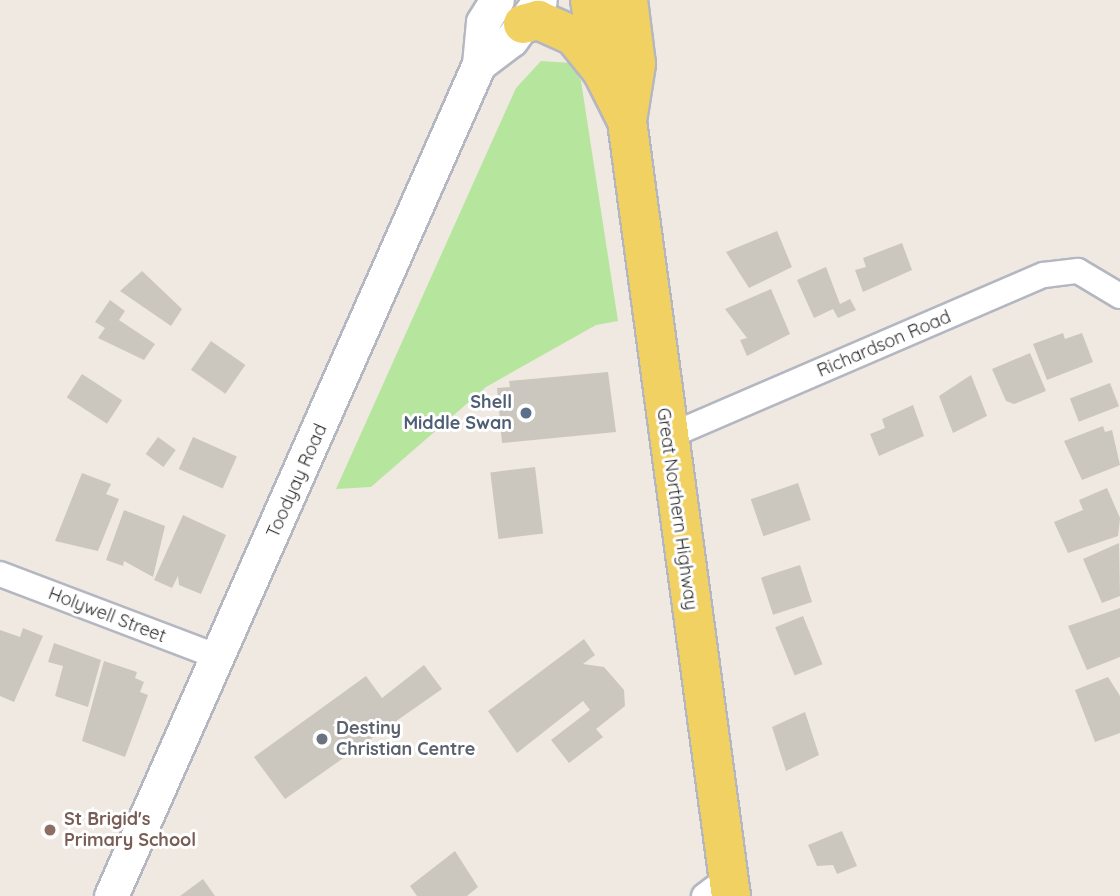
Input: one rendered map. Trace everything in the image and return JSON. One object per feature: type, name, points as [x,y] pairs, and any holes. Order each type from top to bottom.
[{"type":"main road","name":"Great Northern Highway","points":[[590,0],[602,71],[627,121]]},
{"type":"main road","name":"Great Northern Highway","points":[[628,0],[636,64],[627,121],[721,890]]},
{"type":"main road","points":[[520,8],[538,20],[575,36],[602,71]]},
{"type":"main road","name":"Toodyay Road","points":[[111,896],[213,655],[278,528],[480,64],[520,8]]},
{"type":"street","name":"Richardson Road","points":[[667,437],[1044,275],[1078,271],[1112,289]]},
{"type":"street","name":"Holywell Street","points":[[0,574],[213,655]]},
{"type":"green space","points":[[541,61],[571,63],[581,81],[618,321],[596,325],[486,387],[371,487],[336,489],[516,88]]},
{"type":"building","points":[[777,231],[792,267],[749,288],[726,252]]},
{"type":"building","points":[[902,243],[912,270],[863,292],[855,270],[866,267],[863,258]]},
{"type":"building","points":[[826,267],[840,304],[850,299],[856,310],[838,318],[833,309],[814,318],[797,280]]},
{"type":"building","points":[[142,271],[182,309],[171,326],[120,291]]},
{"type":"building","points":[[771,289],[790,334],[747,356],[740,340],[747,338],[725,309]]},
{"type":"building","points":[[110,300],[125,311],[119,320],[155,344],[144,360],[98,338],[105,328],[95,322]]},
{"type":"building","points":[[1063,333],[1065,339],[1082,333],[1093,362],[1047,380],[1033,344]]},
{"type":"building","points":[[211,341],[245,365],[225,394],[191,370]]},
{"type":"building","points":[[1030,353],[1046,391],[1014,404],[1006,401],[992,369]]},
{"type":"building","points":[[608,372],[616,432],[502,443],[497,388],[510,387],[509,381]]},
{"type":"building","points":[[82,374],[122,400],[107,424],[67,397]]},
{"type":"building","points":[[971,375],[987,416],[953,433],[939,396]]},
{"type":"building","points":[[1110,383],[1119,406],[1079,422],[1070,398]]},
{"type":"building","points":[[913,405],[924,436],[879,456],[870,434],[885,428],[882,419]]},
{"type":"building","points":[[1103,426],[1105,432],[1112,430],[1120,465],[1082,480],[1064,441]]},
{"type":"building","points":[[158,437],[176,450],[163,467],[146,454]]},
{"type":"building","points":[[193,437],[237,457],[223,488],[179,469]]},
{"type":"building","points":[[535,467],[543,534],[499,539],[490,472]]},
{"type":"building","points":[[82,473],[111,484],[106,494],[119,499],[98,551],[55,541]]},
{"type":"building","points":[[798,483],[811,520],[763,536],[751,499]]},
{"type":"building","points":[[1107,488],[1120,518],[1118,536],[1068,553],[1054,522],[1083,510],[1079,500]]},
{"type":"building","points":[[124,510],[165,526],[153,577],[124,561],[123,566],[106,560]]},
{"type":"building","points":[[183,515],[226,535],[201,594],[179,585],[178,576],[172,588],[154,580]]},
{"type":"building","points":[[1119,543],[1120,596],[1102,603],[1083,559]]},
{"type":"building","points":[[800,565],[812,602],[773,615],[761,578]]},
{"type":"building","points":[[1120,608],[1120,657],[1087,670],[1068,626]]},
{"type":"building","points":[[803,616],[822,664],[795,675],[775,627]]},
{"type":"building","points":[[23,628],[43,636],[14,702],[0,696],[0,630],[20,637]]},
{"type":"building","points":[[584,639],[595,655],[583,664],[604,667],[624,690],[625,706],[596,729],[603,737],[569,763],[551,740],[590,710],[583,701],[517,753],[488,711]]},
{"type":"building","points":[[54,643],[101,660],[88,707],[55,696],[63,666],[48,662]]},
{"type":"building","points":[[104,661],[137,672],[135,678],[144,682],[140,692],[148,695],[125,757],[82,741]]},
{"type":"building","name":"Destiny Christian Centre","points":[[424,665],[442,689],[285,799],[254,757],[366,676],[382,698]]},
{"type":"building","points":[[1108,677],[1120,696],[1120,733],[1095,742],[1075,690]]},
{"type":"building","points":[[805,712],[819,755],[786,771],[772,727]]},
{"type":"building","points":[[842,831],[857,866],[837,874],[833,865],[817,866],[808,845]]},
{"type":"building","points":[[455,851],[478,887],[467,896],[417,896],[410,886]]},
{"type":"building","points":[[203,879],[215,896],[180,896]]},
{"type":"place","name":"Shell Middle Swan","points":[[526,413]]},
{"type":"place","name":"Destiny Christian Centre","points":[[322,739]]},
{"type":"place","name":"St Brigid's Primary School","points":[[50,830]]}]
